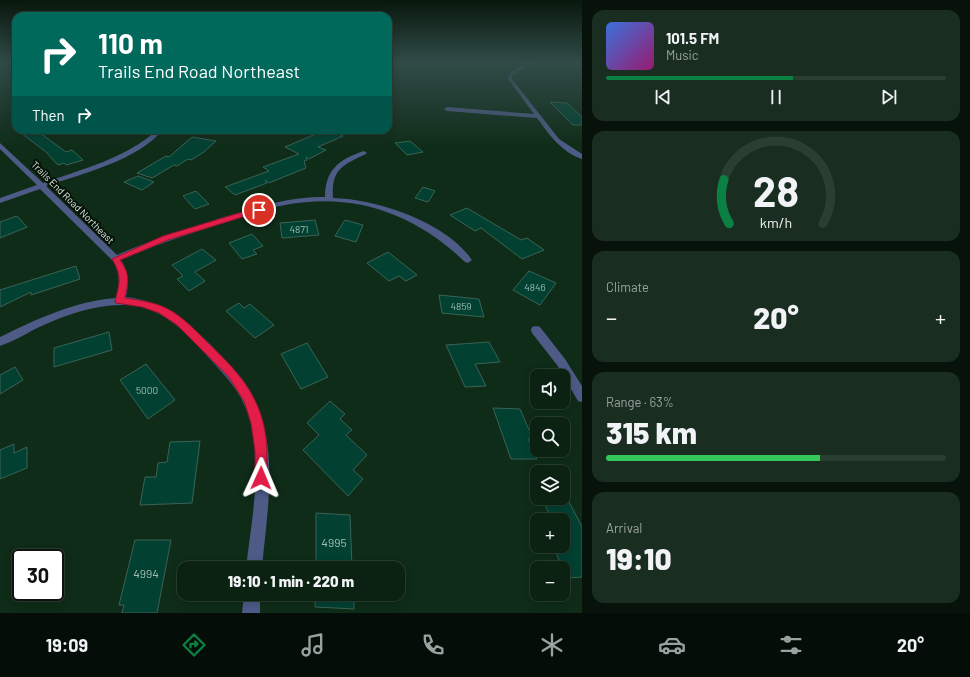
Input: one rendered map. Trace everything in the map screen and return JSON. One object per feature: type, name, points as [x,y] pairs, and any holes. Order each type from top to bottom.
[{"type":"street","points":[[518,91],[564,146],[582,157]]},
{"type":"street","points":[[447,109],[538,116]]},
{"type":"street","points":[[0,201],[123,156],[146,143],[156,134]]},
{"type":"street","name":"Trails End Road Northeast","points":[[0,145],[116,259],[125,278],[120,301]]},
{"type":"street","points":[[329,199],[328,184],[332,173],[338,167],[364,153]]},
{"type":"street","points":[[116,259],[165,238],[273,206],[293,201],[329,199],[382,207],[406,216],[441,235],[456,247],[468,260]]},
{"type":"street","points":[[0,342],[50,317],[74,308],[99,303],[120,301],[142,304],[162,310],[181,322],[232,372],[249,399],[257,423],[261,451],[254,561]]},
{"type":"street","points":[[536,330],[561,362],[582,397]]},
{"type":"street","points":[[251,613],[252,601]]},
{"type":"building","points":[[550,102],[567,103],[582,117],[582,125],[573,125]]},
{"type":"building","points":[[22,134],[41,134],[66,152],[72,150],[83,160],[66,165],[64,163],[58,165],[46,152]]},
{"type":"building","points":[[316,134],[339,134],[343,136],[318,147],[326,150],[309,159],[306,157],[307,160],[304,161],[306,168],[269,183],[265,180],[267,183],[235,195],[225,187],[269,171],[263,167],[299,154],[285,147]]},
{"type":"building","points":[[192,137],[216,141],[204,152],[191,160],[188,159],[177,166],[174,165],[152,178],[137,173],[166,156],[169,157]]},
{"type":"building","points":[[410,141],[423,152],[407,155],[395,143]]},
{"type":"building","points":[[138,176],[154,182],[142,190],[124,182]]},
{"type":"building","points":[[423,187],[435,191],[428,202],[415,198]]},
{"type":"building","points":[[196,191],[209,204],[195,209],[183,196]]},
{"type":"building","points":[[467,208],[521,240],[527,238],[544,250],[522,259],[481,228],[475,231],[450,215]]},
{"type":"building","points":[[17,216],[27,227],[0,238],[0,222]]},
{"type":"building","points":[[315,220],[319,235],[282,238],[280,223]]},
{"type":"building","points":[[345,220],[363,225],[356,242],[335,236]]},
{"type":"building","points":[[252,234],[263,246],[253,250],[257,254],[242,259],[229,243]]},
{"type":"building","points":[[202,249],[216,260],[195,272],[205,281],[189,291],[177,279],[183,276],[172,265]]},
{"type":"building","points":[[388,252],[417,275],[406,281],[399,276],[389,281],[367,263]]},
{"type":"building","points":[[76,266],[80,279],[31,295],[31,292],[0,307],[0,290]]},
{"type":"building","points":[[529,271],[556,283],[540,305],[513,290]]},
{"type":"building","points":[[439,295],[479,299],[484,317],[442,313]]},
{"type":"building","points":[[239,303],[244,308],[250,304],[274,325],[255,338],[226,311]]},
{"type":"building","points":[[109,332],[112,350],[54,367],[54,348]]},
{"type":"building","points":[[489,342],[500,362],[475,364],[486,386],[465,387],[446,345]]},
{"type":"building","points":[[307,343],[328,377],[301,389],[281,354]]},
{"type":"building","points":[[146,364],[175,400],[148,419],[120,380]]},
{"type":"building","points":[[15,367],[23,380],[0,394],[0,375]]},
{"type":"building","points":[[330,401],[345,414],[340,419],[352,430],[346,435],[367,455],[353,470],[363,479],[348,496],[303,450],[319,435],[307,423]]},
{"type":"building","points":[[493,408],[520,409],[530,432],[530,439],[528,439],[530,443],[530,457],[536,457],[537,459],[511,459]]},
{"type":"building","points":[[200,441],[192,503],[140,505],[145,477],[156,477],[158,463],[167,462],[170,442]]},
{"type":"building","points":[[14,444],[14,453],[27,447],[27,468],[0,479],[0,450]]},
{"type":"building","points":[[570,504],[579,521],[582,527],[582,577],[570,578],[570,561],[560,561],[556,553],[570,553],[570,513],[549,513],[545,505],[570,505]]},
{"type":"building","points":[[316,513],[350,515],[352,561],[316,561]]},
{"type":"building","points":[[135,540],[171,540],[157,613],[122,613],[124,605],[119,605]]},
{"type":"building","points":[[315,601],[354,601],[354,609],[315,607]]},
{"type":"route","points":[[259,210],[165,238],[116,259],[125,278],[120,301],[142,304],[162,310],[181,322],[232,372],[249,399],[257,423],[261,451],[261,478]]}]
